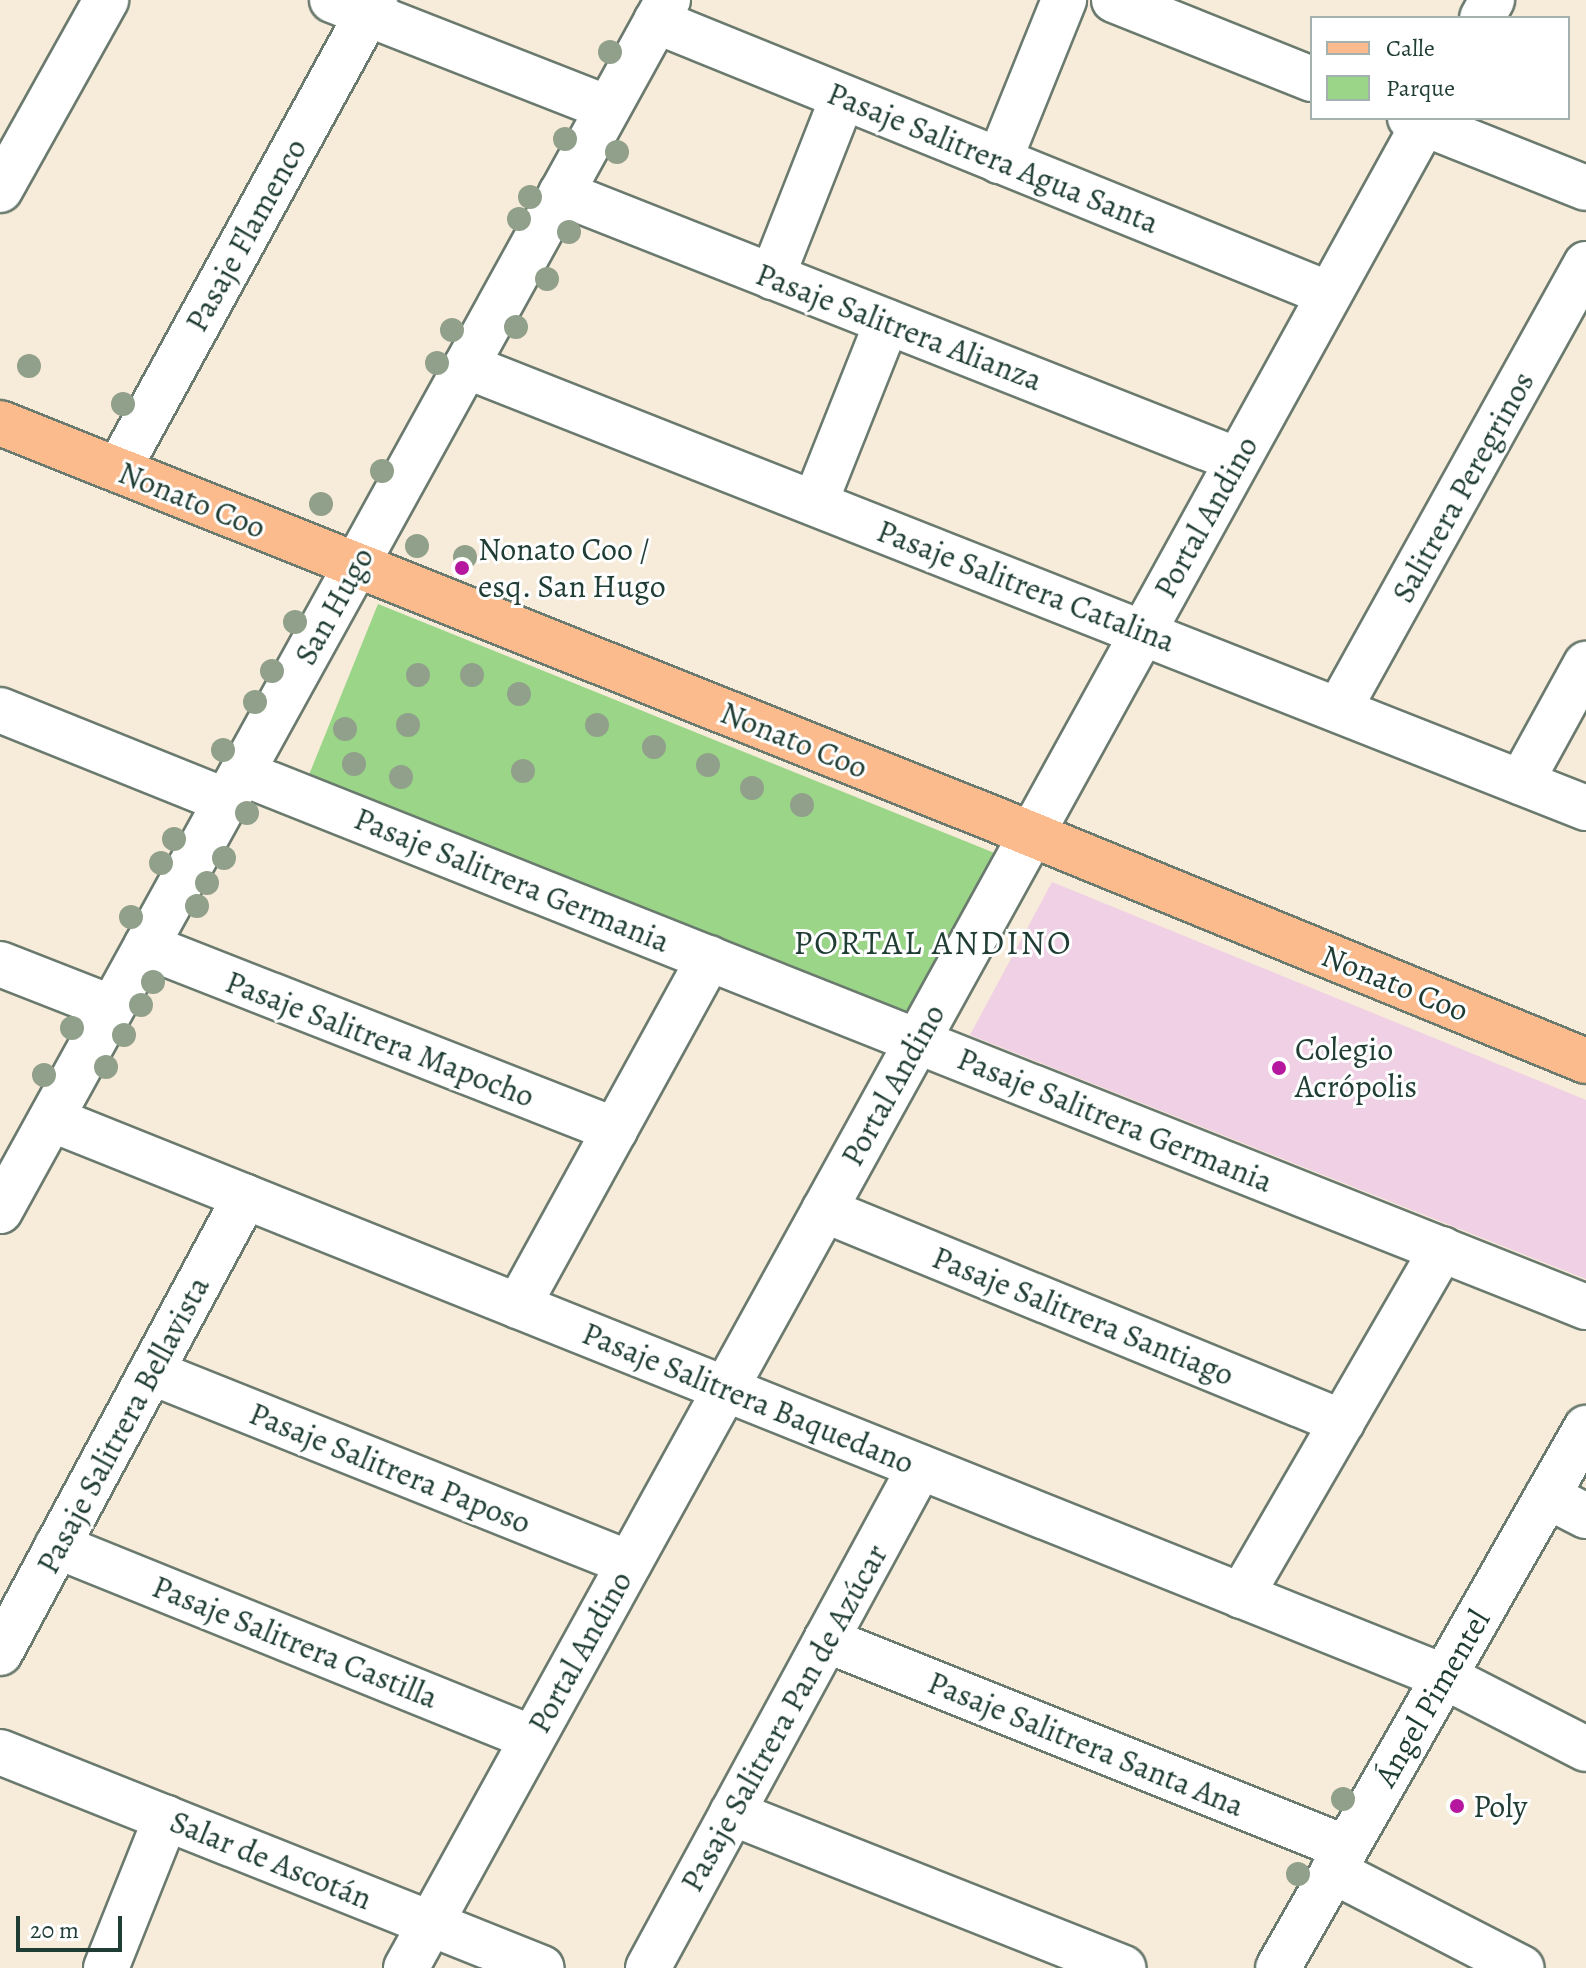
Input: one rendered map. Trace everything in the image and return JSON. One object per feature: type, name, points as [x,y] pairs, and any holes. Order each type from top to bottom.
[{"type":"main road","name":"Nonato Coo","points":[[0,423],[1031,834],[1586,1061]]},
{"type":"street","points":[[0,190],[106,0]]},
{"type":"street","points":[[999,161],[1064,0]]},
{"type":"street","points":[[1114,0],[1310,78]]},
{"type":"street","points":[[358,5],[608,108]]},
{"type":"street","name":"Pasaje Flamenco","points":[[118,470],[358,5]]},
{"type":"street","name":"Pasaje Salitrera Agua Santa","points":[[662,11],[843,97],[1329,294]]},
{"type":"street","name":"San Hugo","points":[[0,1211],[662,11]]},
{"type":"street","points":[[772,277],[843,97]]},
{"type":"street","points":[[1420,120],[1586,188]]},
{"type":"street","name":"Portal Andino","points":[[406,1968],[1329,294],[1420,120]]},
{"type":"street","name":"Pasaje Salitrera Alianza","points":[[561,193],[1237,460]]},
{"type":"street","name":"Salitrera Peregrinos","points":[[1339,709],[1586,264]]},
{"type":"street","points":[[815,503],[887,322]]},
{"type":"street","name":"Pasaje Salitrera Catalina","points":[[466,366],[1586,808]]},
{"type":"street","points":[[1521,782],[1586,664]]},
{"type":"street","name":"Pasaje Salitrera Germania","points":[[0,710],[234,787],[709,958],[1586,1307]]},
{"type":"street","name":"Pasaje Salitrera Mapocho","points":[[146,946],[615,1130]]},
{"type":"street","points":[[518,1306],[709,958]]},
{"type":"street","points":[[0,964],[112,1008]]},
{"type":"street","name":"Pasaje Salitrera Baquedano","points":[[51,1119],[1445,1677],[1586,1749]]},
{"type":"street","name":"Pasaje Salitrera Bellavista","points":[[0,1653],[245,1197]]},
{"type":"street","name":"Pasaje Salitrera Santiago","points":[[824,1210],[1342,1422]]},
{"type":"street","points":[[1241,1596],[1442,1249]]},
{"type":"street","name":"Pasaje Salitrera Paposo","points":[[151,1372],[629,1563]]},
{"type":"street","name":"Ángel Pimentel","points":[[1278,1968],[1586,1428]]},
{"type":"street","name":"Pasaje Salitrera Pan de Azúcar","points":[[648,1968],[920,1467]]},
{"type":"street","points":[[1547,1496],[1586,1516]]},
{"type":"street","name":"Pasaje Salitrera Castilla","points":[[57,1546],[532,1738]]},
{"type":"street","name":"Pasaje Salitrera Santa Ana","points":[[826,1640],[1340,1859],[1522,1968]]},
{"type":"street","name":"Salar de Ascotán","points":[[0,1752],[542,1968]]},
{"type":"street","points":[[732,1813],[1123,1968]]},
{"type":"street","points":[[106,1968],[166,1818]]},
{"type":"shaded area","name":"Colegio Acrópolis","points":[[1052,882],[1586,1100],[1586,1279],[970,1035]]},
{"type":"green space","points":[[378,604],[995,853],[920,1037],[304,788]]},
{"type":"place","name":"Nonato Coo / esq. San Hugo","points":[[462,568]]},
{"type":"place","name":"Colegio Acrópolis","points":[[1279,1068]]},
{"type":"place","name":"Poly","points":[[1457,1806]]},
{"type":"district","name":"PORTAL ANDINO","points":[[933,943]]}]
